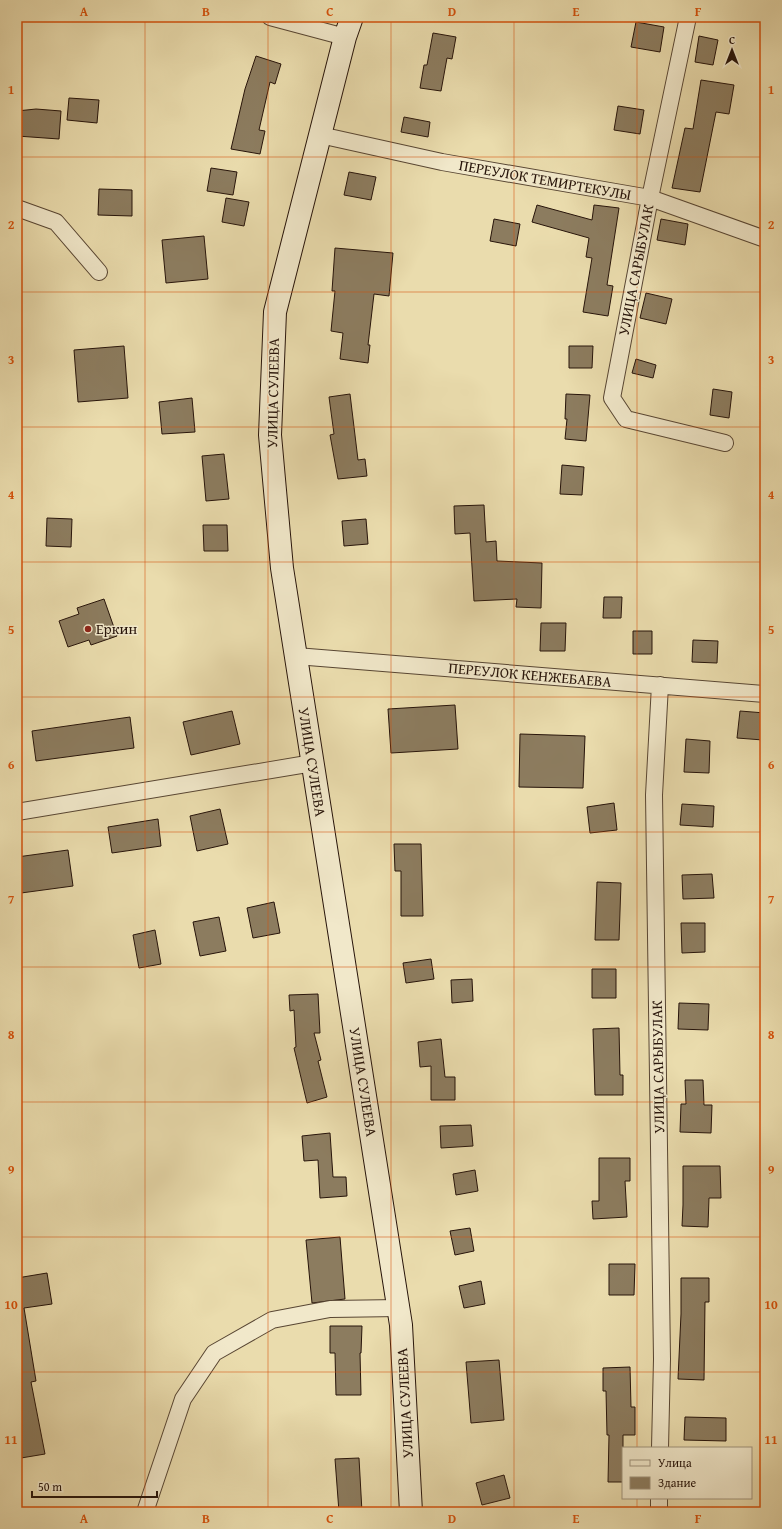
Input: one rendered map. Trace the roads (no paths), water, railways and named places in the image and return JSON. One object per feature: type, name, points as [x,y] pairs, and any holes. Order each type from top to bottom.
[{"type":"main road","name":"УЛИЦА СУЛЕЕВА","points":[[352,17],[345,37],[275,312],[270,434],[282,568],[399,1308],[410,1512]]},
{"type":"street","points":[[270,17],[345,37]]},
{"type":"street","name":"УЛИЦА САРЫБУЛАК","points":[[688,17],[650,198],[612,398],[626,419],[725,442]]},
{"type":"street","name":"ПЕРЕУЛОК ТЕМИРТЕКУЛЫ","points":[[320,135],[442,162],[650,198],[765,239]]},
{"type":"street","points":[[17,208],[56,222],[99,272]]},
{"type":"street","name":"ПЕРЕУЛОК КЕНЖЕБАЕВА","points":[[296,656],[765,694]]},
{"type":"street","name":"УЛИЦА САРЫБУЛАК","points":[[660,686],[654,795],[662,1359],[660,1447]]},
{"type":"street","points":[[17,812],[313,763]]},
{"type":"street","points":[[145,1512],[183,1398],[214,1353],[272,1320],[330,1309],[399,1308]]},
{"type":"street","points":[[659,1499],[659,1512]]},
{"type":"place","name":"Еркин","points":[[88,629]]}]
